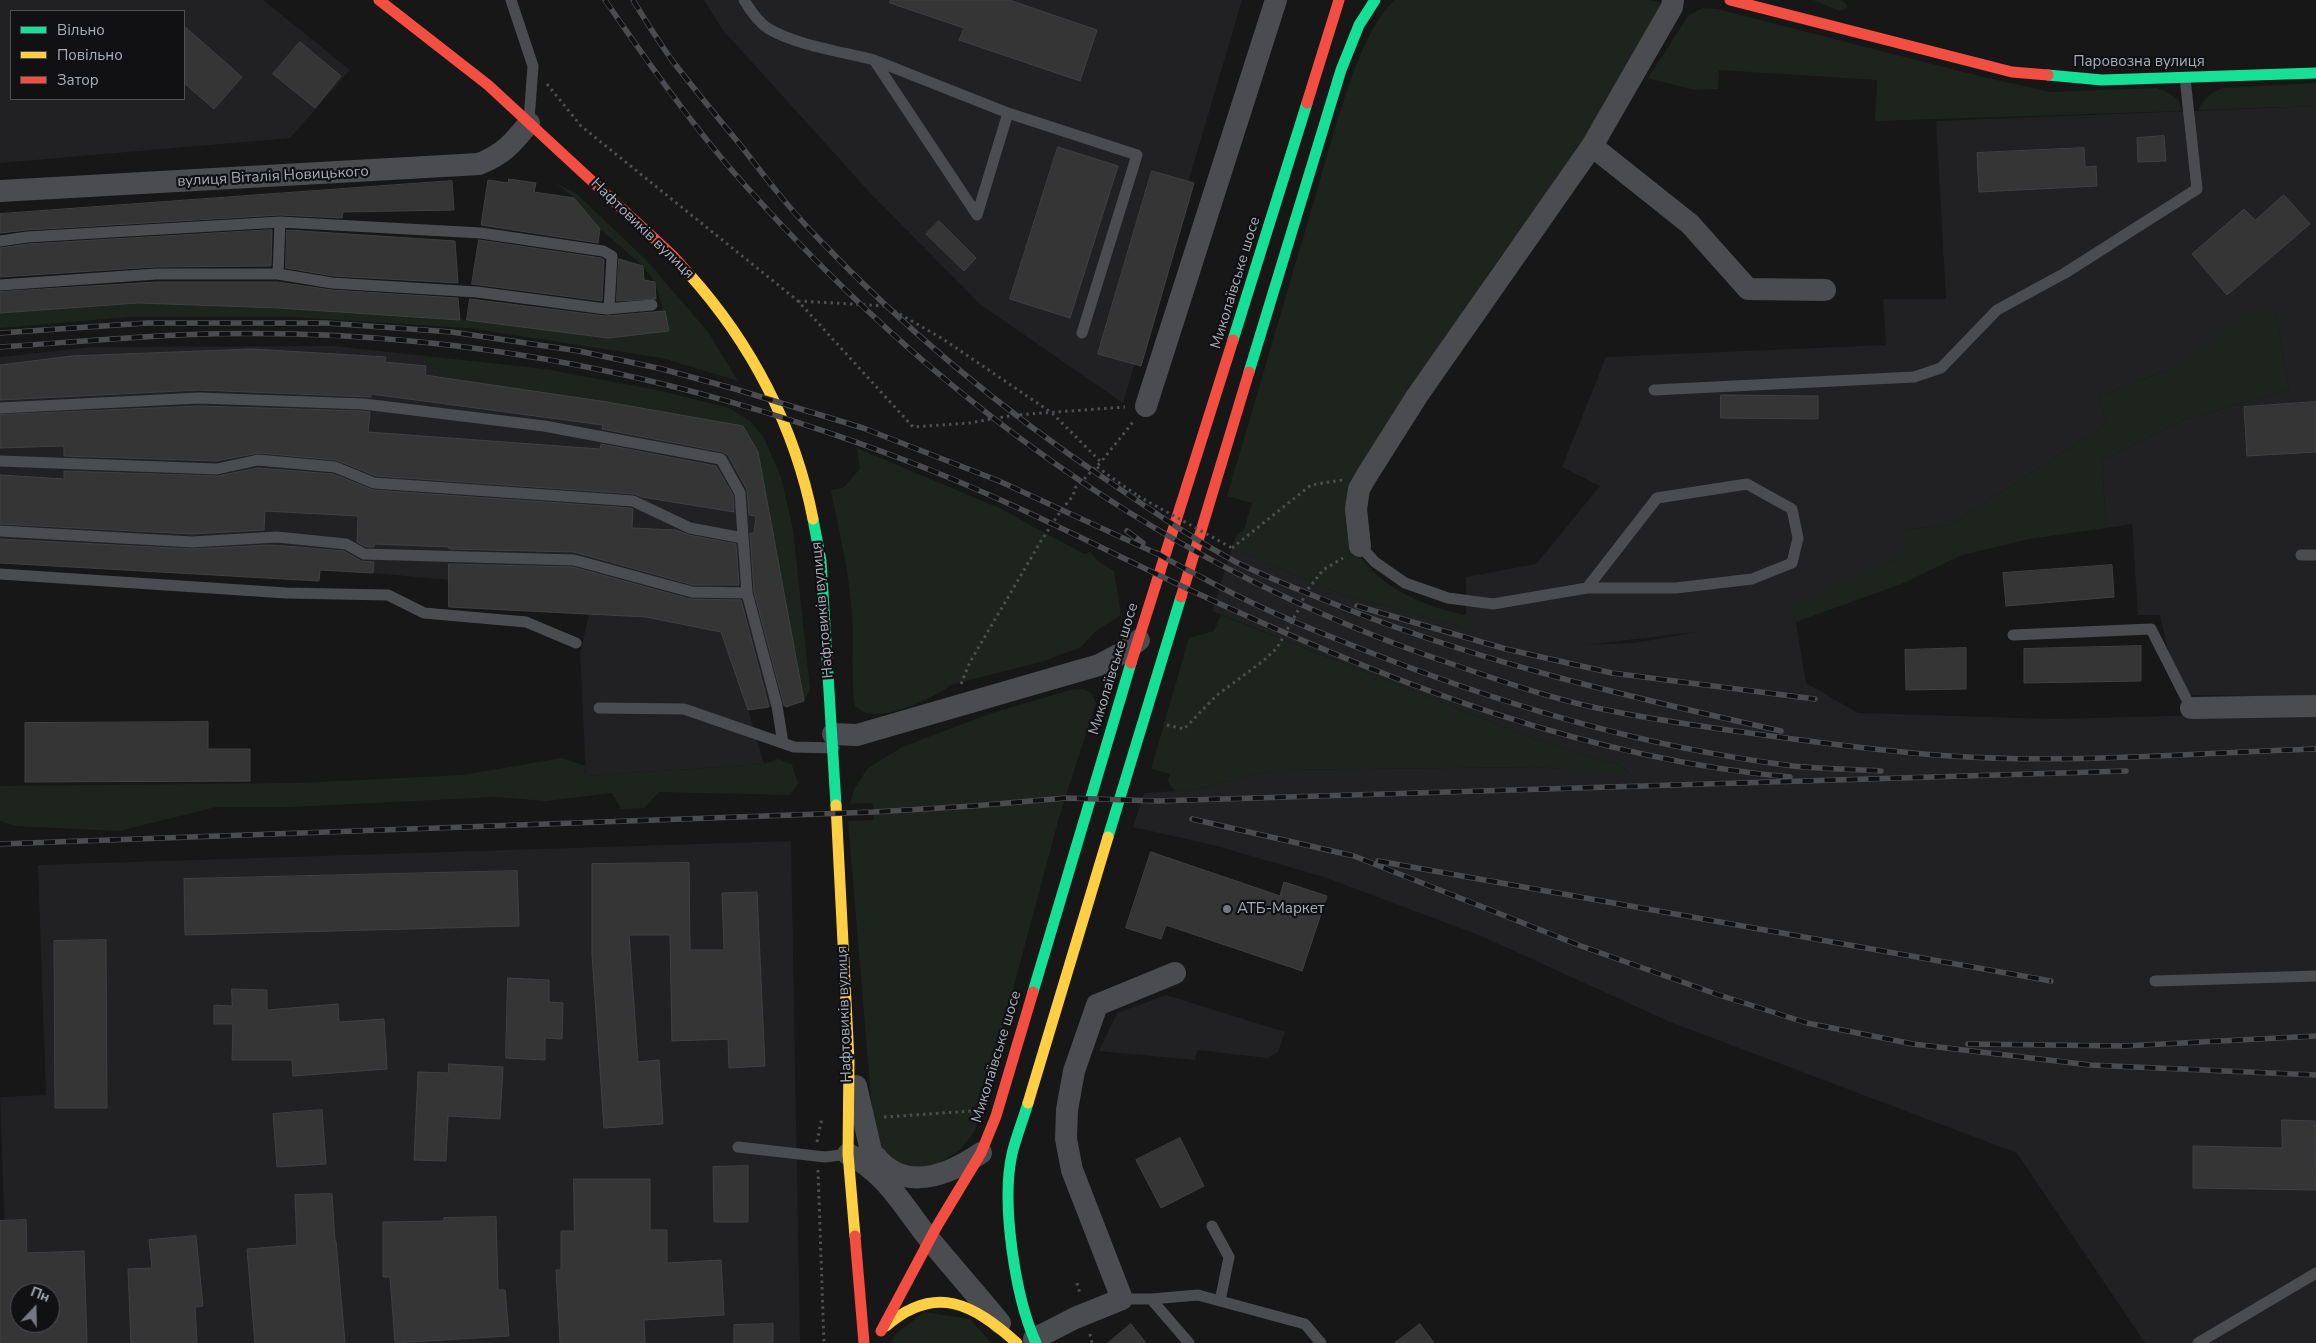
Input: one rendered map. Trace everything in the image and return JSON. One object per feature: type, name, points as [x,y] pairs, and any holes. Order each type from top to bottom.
[{"type":"main road","name":"Нафтовиків вулиця","points":[[378,0],[488,85],[672,255],[712,300],[767,385],[791,438],[810,504],[821,561],[833,741],[849,1061]]},
{"type":"main road","name":"Миколаївське шосе","points":[[877,1343],[881,1331],[930,1239],[981,1153],[996,1116],[1082,822],[1339,0]]},
{"type":"main road","points":[[1026,1342],[1007,1214],[1012,1154],[1341,70],[1355,32],[1365,13],[1375,0]]},
{"type":"main road","name":"Паровозна вулиця","points":[[1730,0],[2012,72],[2102,80],[2316,72]]},
{"type":"main road","name":"Паровозна вулиця","points":[[1806,7],[1876,36]]},
{"type":"main road","points":[[855,1120],[848,1154],[864,1343]]},
{"type":"main road","points":[[881,1331],[893,1318],[909,1308],[943,1301],[971,1309],[1026,1342]]},
{"type":"street","points":[[1146,406],[1276,0]]},
{"type":"street","points":[[1360,546],[1356,509],[1359,489],[1366,475],[1417,396],[1592,146],[1672,7],[1673,0]]},
{"type":"street","name":"вулиця Віталія Новицького","points":[[0,191],[472,165],[497,157],[510,146],[529,123]]},
{"type":"street","points":[[1592,146],[1690,224],[1748,289],[1825,290]]},
{"type":"street","points":[[833,741],[950,709],[1099,664],[1124,652],[1139,640]]},
{"type":"street","points":[[2191,708],[2316,706]]},
{"type":"street","points":[[848,1154],[861,1160],[881,1176],[930,1239],[1026,1342],[1075,1318],[1122,1299],[1072,1170],[1066,1139],[1067,1110],[1074,1071],[1097,1005],[1175,973]]},
{"type":"street","points":[[849,1061],[855,1075],[855,1120],[881,1176]]},
{"type":"street","points":[[871,1151],[884,1166],[895,1173],[910,1177],[942,1174],[961,1166],[981,1153]]},
{"type":"lane","points":[[511,0],[533,66],[529,123]]},
{"type":"lane","points":[[744,0],[749,9],[768,28],[792,38],[874,60],[1008,113],[1137,155],[1082,333]]},
{"type":"lane","points":[[874,60],[977,215],[1008,113]]},
{"type":"lane","points":[[1654,390],[1914,377],[1941,368],[1997,310],[2065,273],[2197,189],[2185,78]]},
{"type":"lane","points":[[278,274],[280,222]]},
{"type":"lane","points":[[0,241],[27,237],[280,222],[482,233],[603,251],[612,256],[609,309]]},
{"type":"lane","points":[[0,285],[156,274],[278,274],[332,283],[477,292],[609,309],[652,305]]},
{"type":"lane","points":[[0,408],[200,398],[364,404],[544,426],[721,459],[740,493],[747,593],[777,706],[783,743]]},
{"type":"lane","points":[[0,461],[217,469],[258,460],[335,467],[374,483],[633,501],[690,528],[743,538]]},
{"type":"lane","points":[[1360,546],[1375,562],[1405,583],[1448,598],[1493,604],[1587,588],[1676,588],[1752,579],[1792,563],[1798,538],[1792,509],[1747,484],[1657,498],[1587,588]]},
{"type":"lane","points":[[0,531],[192,542],[277,537],[346,544],[364,554],[574,560],[692,592],[747,593]]},
{"type":"lane","points":[[2302,555],[2316,555]]},
{"type":"lane","points":[[0,574],[286,593],[388,595],[424,613],[526,622],[576,643]]},
{"type":"lane","points":[[2013,635],[2151,630],[2191,708]]},
{"type":"lane","points":[[599,708],[684,709],[794,747],[833,741]]},
{"type":"lane","points":[[2155,981],[2316,976]]},
{"type":"lane","points":[[738,1147],[818,1156],[848,1154]]},
{"type":"lane","points":[[1212,1226],[1229,1258],[1220,1301]]},
{"type":"lane","points":[[2198,1343],[2316,1273]]},
{"type":"lane","points":[[1122,1299],[1151,1299],[1198,1295],[1305,1324],[1321,1343]]},
{"type":"lane","points":[[1151,1299],[1189,1343]]},
{"type":"path","points":[[533,66],[581,126],[798,301],[913,427],[969,423],[1015,415],[1146,406]]},
{"type":"path","points":[[798,301],[886,306],[943,339],[1052,413],[1101,462]]},
{"type":"path","points":[[950,709],[970,662],[1057,516],[1073,496],[1075,488],[1097,467],[1146,406]]},
{"type":"path","points":[[1097,467],[1138,496],[1232,548],[1310,485],[1366,475]]},
{"type":"path","points":[[1166,725],[1184,729],[1217,696],[1264,661],[1277,648],[1306,593],[1324,570],[1360,546]]},
{"type":"path","points":[[824,1343],[817,1142],[821,1122],[954,1111],[982,1112],[996,1116]]},
{"type":"shaded area","points":[[0,0],[263,0],[350,70],[290,138],[0,163]]},
{"type":"shaded area","points":[[704,0],[1242,0],[1123,403],[981,305],[872,195],[722,29]]},
{"type":"shaded area","points":[[1395,0],[1651,0],[1664,4],[1600,121],[1490,271],[1371,461],[1351,542],[1360,557],[1385,582],[1432,606],[1466,615],[1466,628],[1343,595],[1232,548],[1236,536],[1244,529],[1252,503],[1227,496],[1332,140],[1359,59],[1382,14]]},
{"type":"shaded area","points":[[1813,0],[1841,0],[1847,5],[1847,8],[1840,11]]},
{"type":"shaded area","points":[[1702,8],[1717,9],[1983,77],[2050,92],[2157,88],[2176,99],[2182,111],[1875,121],[1877,80],[1719,70],[1718,89],[1694,90],[1648,78],[1688,16]]},
{"type":"shaded area","points":[[2316,83],[2316,106],[2198,110],[2208,97],[2222,88]]},
{"type":"shaded area","points":[[2316,106],[2316,697],[2190,695],[2169,654],[2160,615],[2138,615],[2132,524],[2106,528],[2102,460],[2185,419],[2289,390],[2276,315],[2252,310],[2180,365],[2099,397],[2107,424],[1950,525],[1903,530],[1903,556],[1793,606],[1806,683],[1858,713],[2055,719],[2316,712],[2316,1343],[2145,1343],[2017,1153],[1670,1022],[1479,935],[1324,877],[1213,845],[1133,827],[1144,793],[1192,790],[1274,770],[1537,767],[1628,773],[1623,766],[1540,741],[1212,611],[1232,548],[1343,595],[1466,628],[1466,577],[1536,564],[1600,486],[1562,467],[1606,357],[1886,345],[1883,299],[1946,299],[1936,121]],"holes":[[[1695,632],[1635,643],[1585,645]]]},
{"type":"shaded area","points":[[556,183],[577,194],[647,261],[708,332],[738,381],[662,358],[468,328],[292,317],[129,317],[0,328],[0,313],[138,303],[279,308],[480,321],[608,338],[669,331],[655,282],[643,266],[600,229],[574,198]]},
{"type":"shaded area","points":[[2252,309],[2276,314],[2289,390],[2185,419],[2102,460],[2106,528],[2029,539],[1962,555],[1901,584],[1796,622],[1792,605],[1903,556],[1903,530],[1950,525],[2107,424],[2099,397],[2180,365]]},
{"type":"shaded area","points":[[334,346],[417,355],[455,380],[743,426],[758,452],[804,701],[786,707],[777,706],[748,710],[764,764],[586,776],[580,653],[589,614],[449,607],[448,580],[373,573],[320,570],[319,581],[0,563],[0,357],[92,347]]},
{"type":"shaded area","points":[[417,355],[545,369],[662,391],[729,408],[750,421],[764,438],[781,477],[793,529],[810,689],[804,701],[758,453],[743,426],[455,380]]},
{"type":"shaded area","points":[[857,448],[999,508],[1084,554],[1090,552],[1099,562],[1114,571],[1121,615],[1096,631],[1081,647],[1044,661],[951,685],[925,700],[892,712],[873,714],[861,710],[855,706],[851,598],[831,490],[843,488],[860,469]]},
{"type":"shaded area","points":[[1221,615],[1540,741],[1623,766],[1628,774],[1537,767],[1274,770],[1192,790],[1174,791],[1168,781],[1170,774],[1151,769],[1189,638],[1214,631]]},
{"type":"shaded area","points":[[1083,689],[1091,693],[1096,703],[1060,814],[975,1131],[960,1150],[949,1158],[921,1167],[902,1165],[885,1155],[874,1134],[848,821],[874,820],[873,803],[850,804],[854,790],[867,769],[902,747],[989,714],[1070,690]]},
{"type":"shaded area","points":[[562,758],[585,766],[586,776],[764,764],[778,759],[792,765],[798,784],[790,795],[659,792],[644,808],[621,809],[612,793],[546,801],[496,797],[290,807],[216,807],[119,831],[15,826],[0,821],[0,786],[300,783],[463,775]]},
{"type":"shaded area","points":[[791,841],[800,1343],[9,1343],[0,1097],[46,1095],[38,865]]},
{"type":"shaded area","points":[[1166,995],[1285,1032],[1278,1052],[1267,1058],[1197,1050],[1195,1060],[1099,1051],[1117,1013]]},
{"type":"shaded area","points":[[924,1312],[970,1319],[991,1343],[891,1343],[895,1335]]},
{"type":"building","points":[[891,0],[1009,0],[1097,30],[1080,81],[959,40],[964,28],[890,3]]},
{"type":"building","points":[[185,27],[242,77],[214,109],[185,84]]},
{"type":"building","points":[[300,42],[341,76],[315,108],[273,74]]},
{"type":"building","points":[[2164,136],[2166,161],[2138,162],[2137,138]]},
{"type":"building","points":[[1058,147],[1118,166],[1070,318],[1010,299]]},
{"type":"building","points":[[2084,148],[2085,167],[2096,166],[2097,186],[1979,192],[1977,153]]},
{"type":"building","points":[[1152,171],[1194,183],[1141,366],[1098,354]]},
{"type":"building","points":[[509,179],[536,183],[534,192],[574,198],[600,229],[598,243],[481,225],[488,180],[508,183]]},
{"type":"building","points":[[452,181],[454,210],[343,212],[342,218],[280,215],[0,233],[0,214]]},
{"type":"building","points":[[2284,195],[2310,224],[2227,295],[2192,254],[2244,209],[2255,220]]},
{"type":"building","points":[[939,221],[976,258],[964,271],[926,234]]},
{"type":"building","points":[[272,230],[271,266],[155,267],[0,277],[0,248],[28,244]]},
{"type":"building","points":[[287,230],[455,241],[458,283],[333,276],[286,268]]},
{"type":"building","points":[[479,240],[601,258],[604,260],[602,301],[472,284]]},
{"type":"building","points":[[619,259],[643,266],[644,280],[655,282],[656,299],[617,301]]},
{"type":"building","points":[[156,282],[277,282],[332,290],[458,298],[460,320],[279,308],[138,303],[0,313],[0,292]]},
{"type":"building","points":[[470,299],[605,316],[665,311],[669,331],[608,338],[467,320]]},
{"type":"building","points":[[253,349],[386,357],[385,362],[426,366],[425,375],[607,402],[743,426],[758,452],[804,701],[786,707],[784,705],[754,592],[750,533],[754,533],[756,516],[749,515],[747,490],[728,455],[723,452],[602,429],[603,425],[371,394],[371,397],[199,390],[0,400],[0,365],[72,356]]},
{"type":"building","points":[[1721,395],[1818,396],[1818,419],[1721,418]]},
{"type":"building","points":[[2316,402],[2316,452],[2247,456],[2244,407]]},
{"type":"building","points":[[199,406],[363,411],[370,412],[368,432],[600,449],[601,444],[716,466],[733,495],[734,512],[642,497],[634,494],[376,476],[336,460],[259,453],[216,461],[64,456],[64,446],[0,448],[0,415]]},
{"type":"building","points":[[258,468],[333,474],[373,490],[631,508],[633,509],[632,528],[676,530],[689,535],[736,544],[739,585],[693,585],[574,552],[449,549],[449,547],[374,544],[374,547],[366,547],[357,542],[358,516],[265,511],[264,530],[192,534],[0,524],[0,475],[64,479],[64,471],[217,476]]},
{"type":"building","points":[[0,539],[192,549],[268,545],[344,551],[361,561],[374,562],[373,573],[320,570],[319,581],[0,563]]},
{"type":"building","points":[[449,564],[573,567],[690,599],[741,600],[769,707],[748,710],[721,632],[646,617],[449,607]]},
{"type":"building","points":[[2112,565],[2114,597],[2006,606],[2003,573]]},
{"type":"building","points":[[2141,646],[2141,681],[2024,683],[2024,649]]},
{"type":"building","points":[[1966,648],[1966,689],[1906,690],[1905,650]]},
{"type":"building","points":[[208,722],[208,749],[250,749],[250,781],[25,782],[25,723]]},
{"type":"building","name":"АТБ-Маркет","points":[[1151,852],[1280,896],[1284,882],[1327,896],[1302,971],[1166,925],[1161,939],[1126,928]]},
{"type":"building","points":[[689,863],[690,950],[724,950],[722,893],[757,892],[765,1066],[729,1068],[728,1039],[672,1041],[670,935],[629,935],[638,1062],[659,1060],[663,1124],[604,1128],[592,955],[592,864]]},
{"type":"building","points":[[517,871],[519,926],[185,935],[184,879]]},
{"type":"building","points":[[106,940],[107,1108],[55,1108],[54,941]]},
{"type":"building","points":[[508,978],[549,980],[549,1002],[563,1003],[562,1039],[545,1038],[545,1060],[506,1058]]},
{"type":"building","points":[[232,989],[267,990],[267,1010],[338,1004],[339,1022],[384,1019],[387,1069],[293,1076],[292,1060],[232,1060],[233,1024],[214,1024],[214,1005],[232,1006]]},
{"type":"building","points":[[449,1064],[503,1067],[500,1119],[448,1116],[446,1161],[414,1160],[418,1072],[448,1073]]},
{"type":"building","points":[[322,1110],[326,1164],[277,1167],[273,1114]]},
{"type":"building","points":[[2282,1120],[2315,1121],[2316,1190],[2193,1188],[2193,1146],[2282,1148]]},
{"type":"building","points":[[1180,1138],[1204,1186],[1161,1208],[1136,1160]]},
{"type":"building","points":[[748,1166],[748,1222],[714,1222],[713,1167]]},
{"type":"building","points":[[574,1179],[650,1179],[650,1230],[667,1230],[667,1263],[721,1260],[724,1315],[644,1320],[645,1343],[560,1343],[556,1270],[561,1270],[561,1231],[574,1231]]},
{"type":"building","points":[[332,1194],[345,1343],[255,1343],[247,1249],[297,1245],[295,1195]]},
{"type":"building","points":[[496,1217],[498,1290],[505,1290],[509,1336],[395,1343],[390,1277],[383,1277],[383,1222],[444,1221],[444,1218]]},
{"type":"building","points":[[26,1220],[27,1253],[84,1251],[87,1343],[0,1343],[0,1221]]},
{"type":"building","points":[[196,1236],[203,1306],[195,1307],[197,1343],[131,1343],[128,1269],[152,1268],[149,1240]]},
{"type":"building","points":[[773,1324],[773,1343],[734,1343],[734,1325]]},
{"type":"building","points":[[1131,1324],[1146,1343],[1108,1343]]},
{"type":"building","points":[[1420,1324],[1434,1343],[1395,1343]]},
{"type":"railway","points":[[605,0],[696,127],[729,167],[806,250],[886,328],[970,400],[1058,466],[1150,525],[1247,578],[1348,625],[1490,677],[1579,704],[1680,723],[1833,744],[1950,756],[2042,759],[2316,749]]},
{"type":"railway","points":[[633,0],[671,59],[768,181],[814,234],[848,269],[955,367],[993,397],[1071,455],[1188,534],[1236,562],[1277,581],[1400,629],[1453,647],[1561,678],[1781,731]]},
{"type":"railway","points":[[0,333],[147,323],[326,323],[452,332],[579,351],[662,369],[863,428],[999,481],[1162,556]]},
{"type":"railway","points":[[0,347],[208,334],[300,334],[361,337],[421,342],[549,360],[675,387],[799,423],[920,466],[996,498],[1287,634],[1426,690],[1569,736],[1642,754],[1715,768],[1790,777]]},
{"type":"railway","points":[[1127,531],[1143,543]]},
{"type":"railway","points":[[1157,553],[1271,612],[1326,635],[1454,683],[1564,719],[1620,734],[1734,757],[1793,766],[1881,771]]},
{"type":"railway","points":[[1357,606],[1506,649],[1612,673],[1815,699]]},
{"type":"railway","points":[[0,844],[874,812],[1066,798],[1158,801],[2126,771]]},
{"type":"railway","points":[[1192,819],[1354,856],[1581,946],[1719,995],[1807,1023],[1913,1044],[2090,1065],[2316,1075]]},
{"type":"railway","points":[[1378,861],[2051,981]]},
{"type":"railway","points":[[1968,1044],[2124,1046],[2316,1036]]},
{"type":"traffic: fast","points":[[1249,372],[1341,70],[1359,25],[1375,0]]},
{"type":"traffic: fast","points":[[2048,75],[2102,80],[2316,73]]},
{"type":"traffic: fast","points":[[1233,340],[1307,103]]},
{"type":"traffic: fast","points":[[813,519],[821,561],[836,805]]},
{"type":"traffic: fast","points":[[1108,837],[1181,597]]},
{"type":"traffic: fast","points":[[1033,992],[1131,663]]},
{"type":"traffic: fast","points":[[1028,1103],[1012,1154],[1008,1198],[1009,1223],[1016,1276],[1028,1324],[1036,1343]]},
{"type":"traffic: slow","points":[[689,274],[732,328],[768,388],[795,452],[813,519]]},
{"type":"traffic: slow","points":[[836,805],[849,1061],[848,1154],[855,1236]]},
{"type":"traffic: slow","points":[[1028,1103],[1108,837]]},
{"type":"traffic: slow","points":[[886,1326],[904,1313],[921,1305],[938,1302],[954,1304],[969,1309],[985,1318],[1017,1343]]},
{"type":"traffic: jam","points":[[379,0],[488,85],[672,255],[689,274]]},
{"type":"traffic: jam","points":[[1307,103],[1339,0]]},
{"type":"traffic: jam","points":[[1730,0],[2012,72],[2048,75]]},
{"type":"traffic: jam","points":[[1131,663],[1233,340]]},
{"type":"traffic: jam","points":[[1181,597],[1249,372]]},
{"type":"traffic: jam","points":[[881,1331],[937,1226],[981,1153],[996,1116],[1033,992]]},
{"type":"traffic: jam","points":[[855,1236],[864,1343]]},
{"type":"place","name":"АТБ-Маркет","points":[[1227,909]]}]
